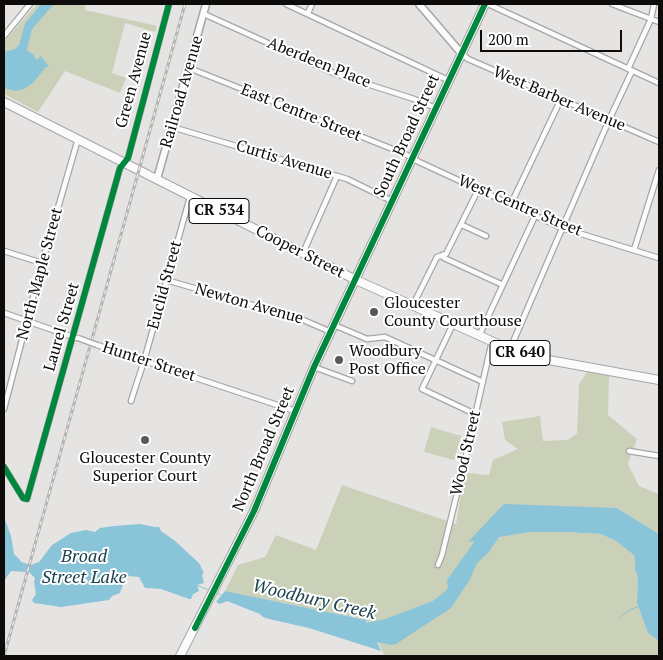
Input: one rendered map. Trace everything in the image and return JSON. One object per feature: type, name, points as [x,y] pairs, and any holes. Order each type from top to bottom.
[{"type":"main road","name":"South Broad Street","points":[[356,280],[448,80],[486,4]]},
{"type":"main road","name":"Cooper Street","points":[[4,102],[356,280]]},
{"type":"main road","name":"CR 640","points":[[356,280],[479,336],[529,356],[659,380]]},
{"type":"main road","name":"North Broad Street","points":[[180,656],[254,511],[314,367],[356,280]]},
{"type":"street","points":[[4,36],[30,4]]},
{"type":"street","name":"Green Avenue","points":[[124,163],[128,158],[169,4]]},
{"type":"street","name":"Railroad Avenue","points":[[157,180],[206,4]]},
{"type":"street","points":[[286,4],[448,80]]},
{"type":"street","points":[[308,13],[312,4]]},
{"type":"street","points":[[419,4],[461,53]]},
{"type":"street","points":[[486,4],[659,83]]},
{"type":"street","points":[[612,4],[659,22]]},
{"type":"street","points":[[510,349],[630,70],[651,19],[654,4]]},
{"type":"street","name":"Aberdeen Place","points":[[204,14],[336,74],[436,108]]},
{"type":"street","name":"West Barber Avenue","points":[[461,53],[468,59],[659,142]]},
{"type":"street","name":"East Centre Street","points":[[189,68],[412,158]]},
{"type":"street","points":[[511,204],[561,99]]},
{"type":"street","name":"Curtis Avenue","points":[[172,127],[347,179],[392,201]]},
{"type":"street","name":"North Maple Street","points":[[4,409],[6,393],[78,139]]},
{"type":"street","name":"West Centre Street","points":[[412,158],[562,228],[659,258]]},
{"type":"street","name":"Laurel Street","points":[[4,467],[23,498],[27,499],[76,337],[120,168],[124,163]]},
{"type":"street","points":[[634,250],[659,170]]},
{"type":"street","points":[[303,253],[337,176]]},
{"type":"street","points":[[413,305],[437,257],[446,254],[478,190]]},
{"type":"street","name":"Euclid Street","points":[[131,401],[190,197]]},
{"type":"street","points":[[479,336],[535,216]]},
{"type":"street","points":[[462,225],[486,236]]},
{"type":"street","points":[[4,251],[42,264]]},
{"type":"street","points":[[442,255],[444,258],[503,285]]},
{"type":"street","name":"Newton Avenue","points":[[166,280],[367,339],[385,336],[483,382]]},
{"type":"street","name":"Hunter Street","points":[[4,313],[295,411]]},
{"type":"street","points":[[453,324],[422,389],[475,414]]},
{"type":"street","name":"Wood Street","points":[[438,565],[442,555],[492,341]]},
{"type":"street","points":[[314,367],[352,381]]},
{"type":"street","points":[[629,450],[659,456]]},
{"type":"green space","points":[[37,4],[85,4],[85,10],[157,26],[155,32],[125,23],[112,73],[126,78],[120,93],[65,71],[38,112],[4,94],[4,42]]},
{"type":"green space","points":[[588,371],[609,375],[608,415],[637,439],[628,464],[639,486],[659,494],[659,534],[617,508],[468,541],[530,532],[566,532],[601,534],[616,541],[635,556],[635,570],[638,577],[637,603],[648,633],[659,641],[659,656],[385,656],[366,620],[225,591],[238,565],[265,557],[276,535],[316,550],[342,485],[456,524],[467,473],[489,475],[493,460],[518,449],[505,440],[502,422],[540,416],[543,441],[568,440],[577,433],[579,384]]},
{"type":"green space","points":[[431,427],[461,436],[454,460],[424,452]]},
{"type":"water","points":[[41,4],[54,4],[32,29],[27,50],[34,55],[36,60],[41,56],[49,67],[46,67],[33,83],[24,89],[15,91],[4,88],[4,52],[15,49],[19,45],[25,24]]},
{"type":"water","points":[[504,504],[617,508],[659,534],[659,641],[648,633],[637,603],[638,577],[635,570],[635,556],[616,541],[601,534],[530,532],[499,537],[488,553],[477,563],[469,581],[451,608],[396,644],[377,642],[381,651],[309,628],[269,619],[227,601],[220,604],[216,602],[225,591],[366,620],[367,623],[385,619],[433,601],[448,589],[447,580],[475,541],[468,542]]},
{"type":"water","name":"Broad Street Lake","points":[[4,517],[11,536],[14,554],[21,562],[31,565],[39,562],[52,545],[71,533],[86,530],[95,532],[100,528],[140,524],[159,527],[161,531],[199,563],[204,573],[202,575],[204,583],[197,585],[199,591],[189,599],[161,589],[145,588],[139,577],[129,576],[125,579],[120,593],[112,596],[109,600],[61,607],[34,603],[32,600],[36,594],[35,578],[29,572],[11,571],[4,581]]},
{"type":"waterway","name":"Woodbury Creek","points":[[196,585],[211,591]]},
{"type":"waterway","name":"Woodbury Creek","points":[[217,593],[221,595]]},
{"type":"waterway","points":[[618,619],[629,610],[638,607]]},
{"type":"railway","points":[[4,656],[185,4]]},
{"type":"cycle path","points":[[4,467],[23,498],[27,499],[120,168],[128,158],[169,4]]},
{"type":"cycle path","points":[[195,628],[254,511],[314,367],[485,4]]},
{"type":"place","name":"Gloucester County Courthouse","points":[[374,312]]},
{"type":"place","name":"Woodbury Post Office","points":[[339,360]]},
{"type":"place","name":"Gloucester County Superior Court","points":[[145,440]]}]
